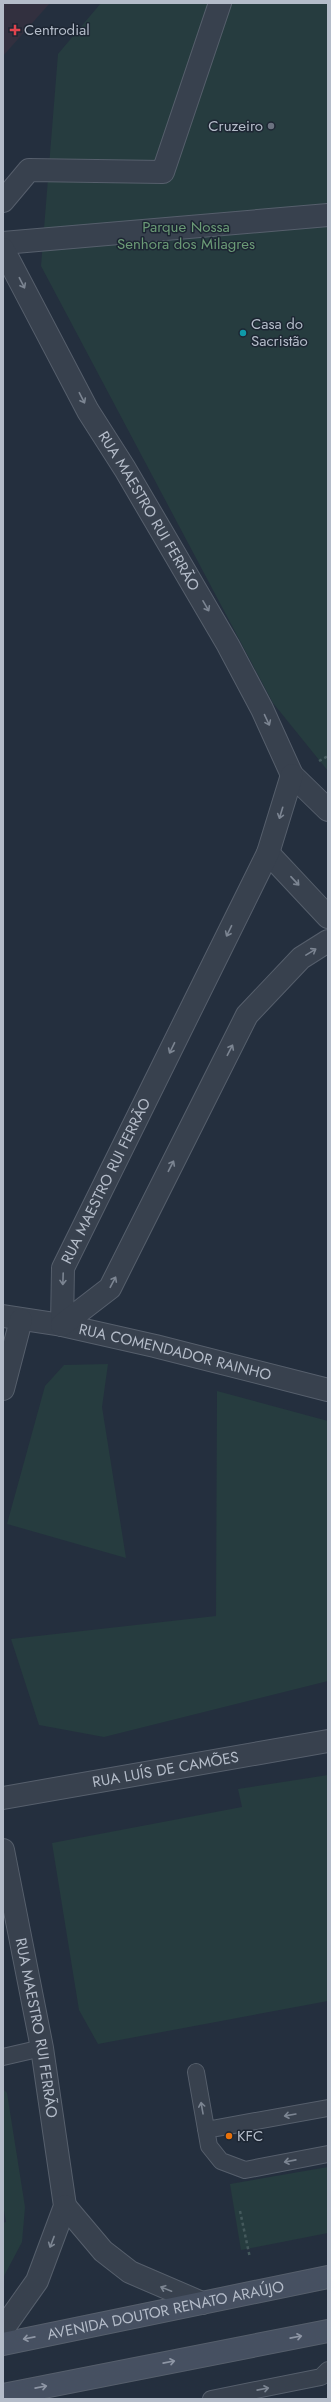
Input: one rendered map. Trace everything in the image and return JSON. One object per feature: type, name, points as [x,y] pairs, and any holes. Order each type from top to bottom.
[{"type":"main road","name":"AVENIDA DOUTOR RENATO ARAÚJO","points":[[3,2344],[328,2277]]},
{"type":"main road","points":[[3,2395],[328,2330]]},
{"type":"street","points":[[3,201],[29,170],[163,172],[220,3]]},
{"type":"street","points":[[3,243],[328,215]]},
{"type":"street","name":"RUA MAESTRO RUI FERRÃO","points":[[3,248],[88,411],[125,469],[228,645],[262,709],[292,775],[328,810]]},
{"type":"street","name":"RUA MAESTRO RUI FERRÃO","points":[[62,1325],[63,1268],[268,853],[292,775]]},
{"type":"street","points":[[268,853],[328,917]]},
{"type":"street","points":[[62,1325],[110,1288],[247,1015],[301,958],[328,942]]},
{"type":"street","points":[[3,1389],[12,1318]]},
{"type":"street","name":"RUA COMENDADOR RAINHO","points":[[12,1318],[62,1325],[155,1346],[328,1390]]},
{"type":"street","name":"RUA LUÍS DE CAMÕES","points":[[3,1798],[328,1741]]},
{"type":"street","name":"RUA MAESTRO RUI FERRÃO","points":[[3,1850],[42,2048],[65,2206],[37,2281],[3,2329]]},
{"type":"street","points":[[65,2206],[103,2251],[130,2272],[202,2303]]},
{"type":"lane","points":[[3,2057],[42,2048]]},
{"type":"lane","points":[[196,2072],[209,2146],[220,2162],[245,2170],[328,2154]]},
{"type":"lane","points":[[206,2130],[328,2108]]},
{"type":"lane","points":[[211,2399],[321,2377],[328,2370]]},
{"type":"path","points":[[240,2211],[250,2258]]},
{"type":"shaded area","name":"Centrodial","points":[[3,3],[50,3],[3,56]]},
{"type":"green space","name":"Parque Nossa Senhora dos Milagres","points":[[101,3],[328,3],[328,771],[273,703],[41,266],[58,54]]},
{"type":"green space","points":[[108,1364],[102,1407],[126,1558],[7,1524],[45,1386],[64,1365]]},
{"type":"green space","points":[[217,1391],[328,1421],[328,1681],[104,1737],[39,1725],[11,1639],[216,1616]]},
{"type":"green space","points":[[328,1775],[328,2001],[98,2044],[79,2010],[52,1843],[242,1807],[238,1789]]},
{"type":"green space","points":[[3,2089],[7,2093],[25,2207],[22,2242],[3,2278],[3,2223],[6,2222],[3,2205]]},
{"type":"green space","points":[[328,2167],[328,2233],[241,2250],[230,2184]]},
{"type":"place","name":"Centrodial","points":[[15,30]]},
{"type":"place","name":"Cruzeiro","points":[[271,126]]},
{"type":"place","name":"Casa do Sacristão","points":[[243,333]]},
{"type":"place","name":"KFC","points":[[229,2136]]}]
